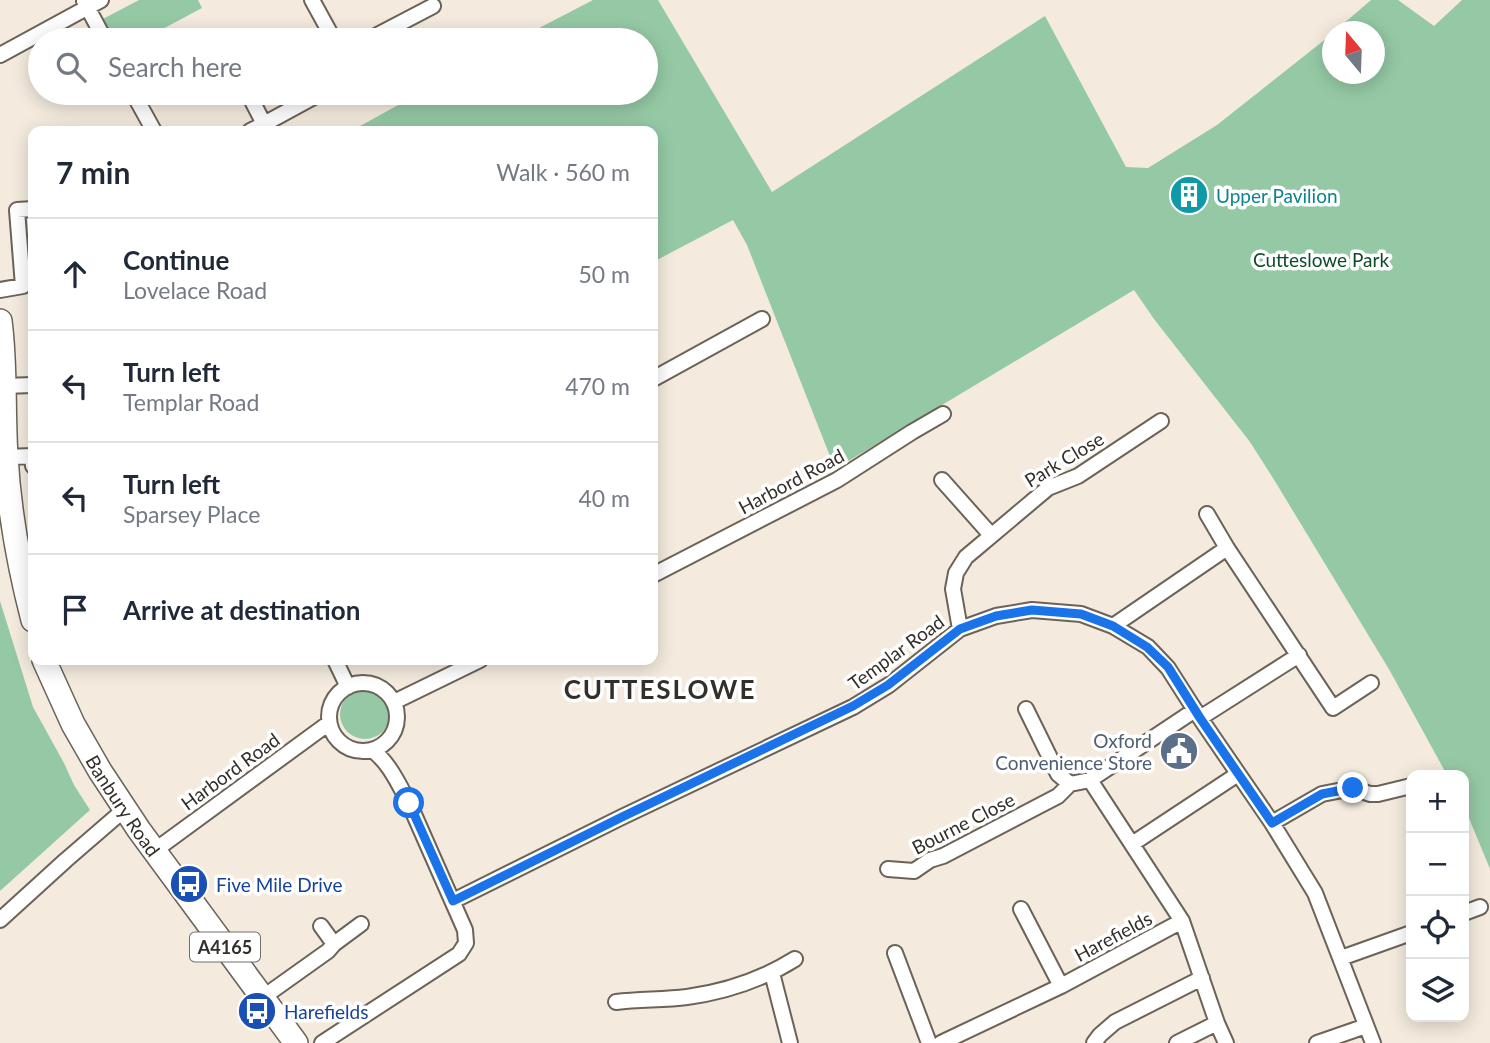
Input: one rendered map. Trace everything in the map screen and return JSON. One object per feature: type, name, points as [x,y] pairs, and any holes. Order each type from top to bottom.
[{"type":"main road","points":[[0,321],[6,457],[26,565]]},
{"type":"main road","name":"Banbury Road","points":[[46,665],[73,724],[125,809],[296,1043]]},
{"type":"street","points":[[45,28],[85,4],[101,0]]},
{"type":"street","points":[[312,0],[327,28]]},
{"type":"street","points":[[85,4],[98,28]]},
{"type":"street","points":[[391,28],[433,6]]},
{"type":"street","points":[[0,55],[28,38]]},
{"type":"street","points":[[140,105],[151,126]]},
{"type":"street","points":[[254,105],[264,124]]},
{"type":"street","points":[[260,126],[299,105]]},
{"type":"street","points":[[0,290],[23,286],[17,209],[28,209]]},
{"type":"street","points":[[658,376],[762,319]]},
{"type":"street","points":[[4,386],[28,385]]},
{"type":"street","name":"Harbord Road","points":[[658,572],[837,480],[943,414]]},
{"type":"street","name":"Park Close","points":[[960,629],[953,589],[956,573],[966,557],[1048,488],[1078,475],[1161,421]]},
{"type":"street","points":[[6,457],[28,456]]},
{"type":"street","points":[[942,480],[991,535]]},
{"type":"street","points":[[1207,514],[1334,708],[1371,683]]},
{"type":"street","points":[[1113,626],[1227,548]]},
{"type":"street","name":"Templar Road","points":[[453,901],[853,706],[888,685],[960,629],[996,616],[1032,610],[1081,614],[1113,626],[1147,647],[1168,667],[1272,823],[1315,893],[1373,1043]]},
{"type":"street","points":[[1226,1043],[1182,921],[1090,780],[1299,655]]},
{"type":"street","points":[[337,665],[348,687]]},
{"type":"street","points":[[394,702],[470,665]]},
{"type":"street","points":[[362,683],[373,684],[394,702],[397,718],[394,732],[386,742],[372,750],[359,751],[348,747],[335,736],[330,723],[332,703],[338,694],[348,687],[362,683]]},
{"type":"street","points":[[1026,709],[1058,774],[1070,784]]},
{"type":"street","name":"Harbord Road","points":[[154,850],[330,723]]},
{"type":"street","points":[[322,1043],[459,954],[466,943],[465,930],[453,901],[398,783],[379,755],[372,750]]},
{"type":"street","points":[[1132,844],[1238,774]]},
{"type":"street","name":"Bourne Close","points":[[888,869],[914,871],[930,860],[943,856],[1058,796],[1070,784],[1090,780]]},
{"type":"street","points":[[1272,823],[1322,794],[1353,788],[1378,794],[1406,787]]},
{"type":"street","points":[[0,920],[125,809]]},
{"type":"street","points":[[1469,911],[1480,907]]},
{"type":"street","name":"Harefields","points":[[1021,909],[1062,986]]},
{"type":"street","name":"Harefields","points":[[941,1043],[1062,986],[1182,921]]},
{"type":"street","points":[[262,998],[361,924]]},
{"type":"street","points":[[321,926],[334,944]]},
{"type":"street","points":[[1341,958],[1406,935]]},
{"type":"street","points":[[895,953],[929,1043]]},
{"type":"street","points":[[616,1002],[707,994],[772,973],[794,959]]},
{"type":"street","points":[[772,973],[790,1043]]},
{"type":"street","points":[[1094,1043],[1115,1022],[1202,978]]},
{"type":"street","points":[[1177,1043],[1217,1023]]},
{"type":"street","points":[[1317,1043],[1366,1026]]},
{"type":"green space","points":[[139,0],[198,0],[202,8],[164,28],[103,28],[99,21]]},
{"type":"green space","name":"Cutteslowe Park","points":[[593,0],[658,0],[772,192],[1045,16],[1126,167],[1148,168],[1217,125],[1322,42],[1322,84],[1385,84],[1385,21],[1347,21],[1371,0],[1398,0],[1434,26],[1462,0],[1490,0],[1490,869],[1469,818],[1469,770],[1444,770],[1390,671],[1250,442],[1134,290],[835,469],[747,245],[733,220],[658,259],[658,126],[360,126],[398,105],[658,105],[658,28],[539,28]]},
{"type":"green space","points":[[0,601],[33,707],[90,810],[0,891]]},
{"type":"green space","points":[[365,689],[383,696],[390,714],[383,732],[365,739],[347,732],[340,714],[347,696]]},
{"type":"place","name":"Upper Pavilion","points":[[1189,195]]},
{"type":"place","name":"Oxford Convenience Store","points":[[1179,751]]},
{"type":"place","name":"Five Mile Drive","points":[[189,884]]},
{"type":"place","name":"Harefields","points":[[257,1011]]},
{"type":"district","name":"CUTTESLOWE","points":[[660,689]]},
{"type":"route","points":[[409,803],[453,901],[853,706],[888,685],[960,629],[996,616],[1032,610],[1081,614],[1113,626],[1147,647],[1168,667],[1272,823],[1322,794],[1353,788]]}]
